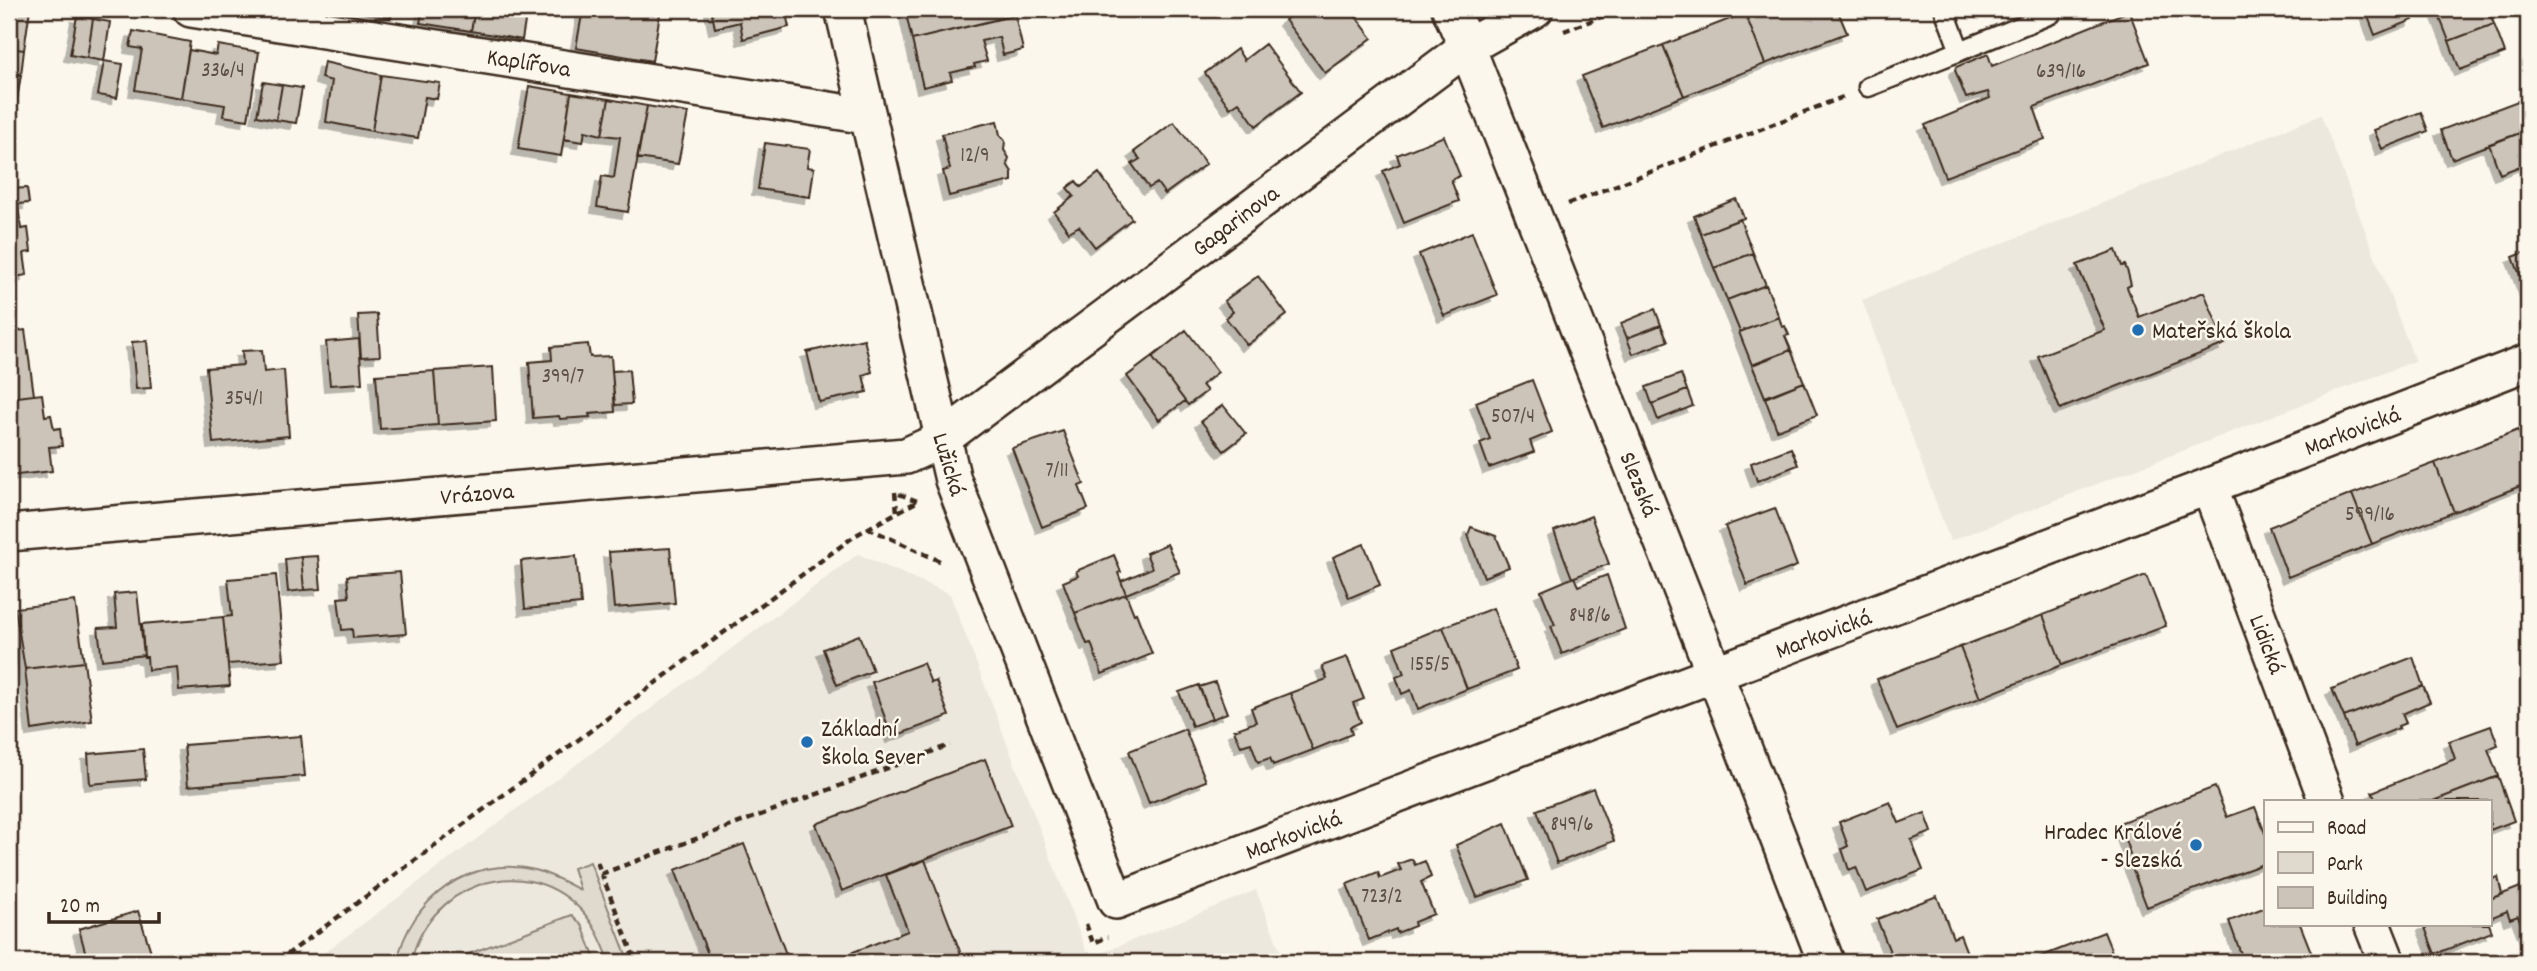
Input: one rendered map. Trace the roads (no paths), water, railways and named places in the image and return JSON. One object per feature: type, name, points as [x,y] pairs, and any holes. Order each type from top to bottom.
[{"type":"street","name":"Kaplířova","points":[[191,9],[867,116]]},
{"type":"street","name":"Lužická","points":[[843,9],[953,480],[1116,901]]},
{"type":"street","name":"Slezská","points":[[1450,9],[1715,674],[1826,962]]},
{"type":"street","name":"Gagarinova","points":[[942,440],[1467,47],[1535,9]]},
{"type":"street","name":"Markovická","points":[[1116,901],[2528,362]]},
{"type":"street","name":"Vrázova","points":[[9,533],[890,458],[916,452],[942,440]]},
{"type":"street","name":"Lidická","points":[[2209,486],[2327,800]]},
{"type":"street","points":[[2373,926],[2387,962]]},
{"type":"lane","points":[[1944,9],[1960,51]]},
{"type":"lane","points":[[1868,88],[2051,14],[2049,9]]},
{"type":"place","name":"Mateřská škola","points":[[2138,330]]},
{"type":"place","name":"Základní škola Sever","points":[[807,742]]},
{"type":"place","name":"Hradec Králové - Slezská","points":[[2196,845]]}]
